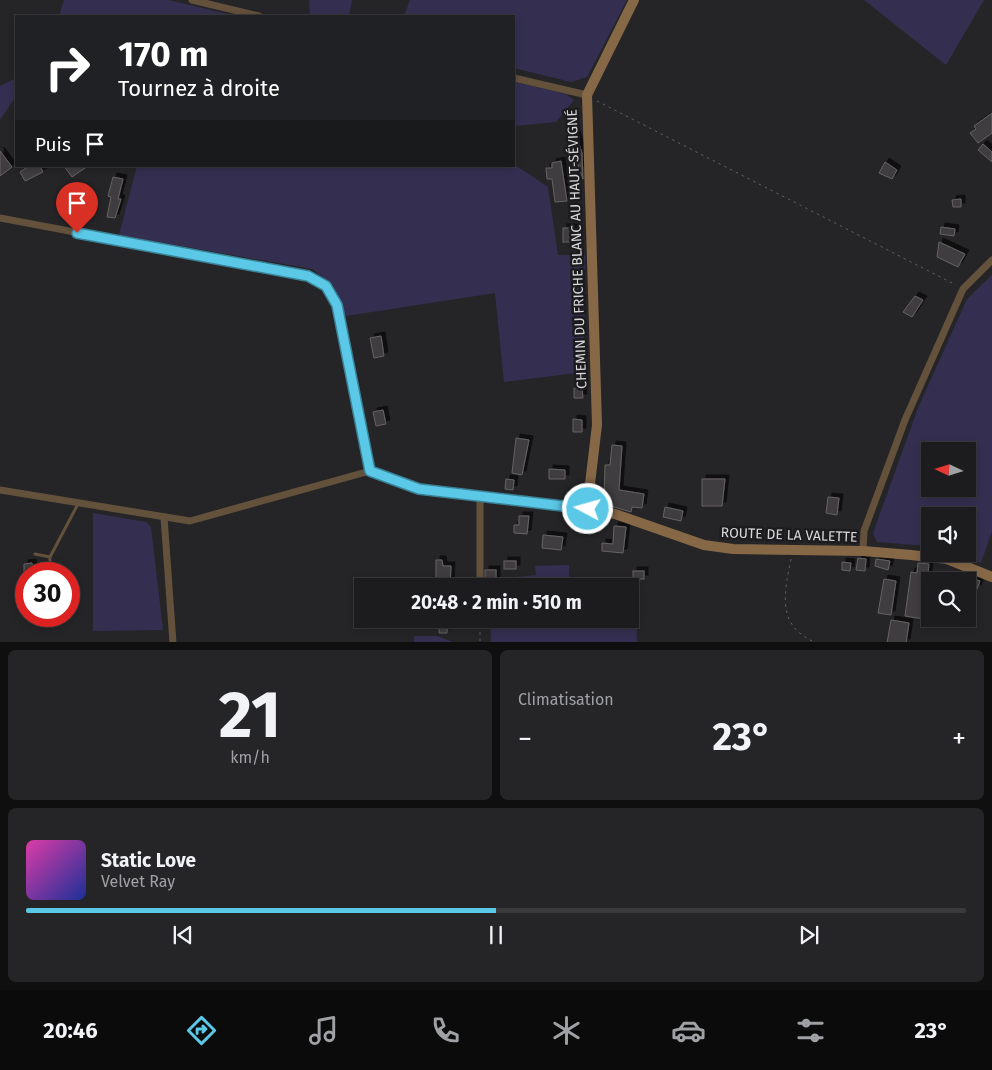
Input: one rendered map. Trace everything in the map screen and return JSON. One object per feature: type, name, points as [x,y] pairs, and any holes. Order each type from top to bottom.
[{"type":"street","points":[[192,0],[255,15]]},
{"type":"street","name":"CHEMIN DU FRICHE BLANC AU HAUT-SÉVIGNÉ","points":[[588,509],[597,425],[587,95],[634,0]]},
{"type":"street","points":[[515,78],[587,95]]},
{"type":"street","points":[[0,218],[308,276],[326,286],[337,305],[370,471]]},
{"type":"street","points":[[863,551],[864,531],[905,420],[963,289],[992,260]]},
{"type":"street","points":[[0,490],[190,521],[370,471],[419,489],[480,498],[588,509]]},
{"type":"street","points":[[480,498],[480,578]]},
{"type":"street","name":"ROUTE DE LA VALETTE","points":[[588,509],[615,514],[704,546],[733,549],[863,551],[947,559],[992,577]]},
{"type":"street","points":[[164,517],[173,642]]},
{"type":"lane","points":[[50,562],[50,557],[79,503]]},
{"type":"lane","points":[[36,554],[50,557]]},
{"type":"path","points":[[587,95],[963,289]]},
{"type":"path","points":[[794,550],[784,599],[786,610],[793,625],[804,637],[817,642]]},
{"type":"path","points":[[480,628],[480,642]]},
{"type":"shaded area","points":[[64,0],[168,0],[233,15],[59,15]]},
{"type":"shaded area","points":[[309,0],[352,0],[349,15],[310,15]]},
{"type":"shaded area","points":[[410,0],[627,0],[587,77],[571,82],[515,68],[515,15],[404,15]]},
{"type":"shaded area","points":[[864,0],[984,0],[946,65]]},
{"type":"shaded area","points":[[15,78],[15,98],[0,120],[0,86]]},
{"type":"shaded area","points":[[515,82],[566,94],[574,100],[556,122],[515,126]]},
{"type":"shaded area","points":[[515,165],[548,187],[558,255],[585,255],[584,372],[504,382],[495,293],[346,316],[333,285],[312,269],[119,235],[137,167],[515,167]]},
{"type":"shaded area","points":[[992,275],[992,531],[981,563],[976,561],[976,507],[921,507],[921,545],[877,542],[873,533],[918,408],[967,299]]},
{"type":"shaded area","points":[[93,513],[146,522],[151,527],[163,630],[93,631]]},
{"type":"shaded area","points":[[569,565],[569,578],[515,578],[536,575],[535,566]]},
{"type":"shaded area","points":[[490,628],[636,628],[637,642],[491,642]]},
{"type":"shaded area","points":[[414,636],[437,636],[453,642],[414,642]]},
{"type":"building","points":[[992,113],[992,133],[978,143],[970,133],[976,129],[974,126]]},
{"type":"building","points":[[573,126],[582,153],[583,179],[566,131],[566,128]]},
{"type":"building","points":[[983,144],[992,152],[992,162],[978,150]]},
{"type":"building","points":[[0,151],[12,167],[0,176]]},
{"type":"building","points":[[561,161],[567,201],[555,202],[552,179],[547,179],[546,168],[552,168],[552,163]]},
{"type":"building","points":[[885,162],[897,170],[892,179],[879,173]]},
{"type":"building","points":[[28,167],[40,167],[43,172],[25,181],[20,172]]},
{"type":"building","points":[[65,167],[87,167],[72,177]]},
{"type":"building","points":[[113,177],[123,179],[118,199],[121,199],[115,218],[107,217],[111,197],[108,196]]},
{"type":"building","points":[[961,199],[961,207],[953,207],[952,200]]},
{"type":"building","points":[[941,227],[955,229],[954,236],[940,234]]},
{"type":"building","points":[[563,228],[574,228],[574,242],[563,242]]},
{"type":"building","points":[[939,242],[965,254],[958,267],[937,257]]},
{"type":"building","points":[[915,296],[923,300],[912,317],[903,312]]},
{"type":"building","points":[[381,336],[384,356],[374,358],[370,338]]},
{"type":"building","points":[[574,388],[582,388],[583,398],[574,398]]},
{"type":"building","points":[[383,410],[386,424],[376,426],[373,412]]},
{"type":"building","points":[[573,419],[582,420],[582,432],[573,432]]},
{"type":"building","points":[[516,438],[529,440],[522,475],[512,473]]},
{"type":"building","points":[[612,445],[622,446],[619,490],[644,494],[642,508],[632,507],[631,512],[604,504],[605,465],[610,465]]},
{"type":"building","points":[[549,469],[565,470],[565,479],[549,479]]},
{"type":"building","points":[[506,479],[514,480],[513,490],[505,489]]},
{"type":"building","points":[[702,479],[725,479],[722,506],[702,506]]},
{"type":"building","points":[[828,497],[839,498],[837,515],[826,513]]},
{"type":"building","points":[[665,507],[683,511],[681,521],[663,517]]},
{"type":"building","points":[[519,516],[529,516],[527,534],[514,533],[514,525],[519,525]]},
{"type":"building","points":[[614,526],[626,527],[623,553],[602,551],[602,543],[613,544]]},
{"type":"building","points":[[543,535],[563,537],[561,550],[542,548]]},
{"type":"building","points":[[858,558],[866,559],[865,571],[856,570]]},
{"type":"building","points":[[876,559],[890,561],[888,570],[875,566]]},
{"type":"building","points":[[436,560],[442,560],[443,566],[451,566],[450,578],[436,578]]},
{"type":"building","points":[[504,561],[516,561],[516,569],[504,569]]},
{"type":"building","points":[[842,562],[851,563],[850,571],[842,570]]},
{"type":"building","points":[[918,563],[929,564],[928,572],[921,572],[921,619],[905,616],[911,572],[917,573]]},
{"type":"building","points":[[485,570],[496,570],[496,578],[485,578]]},
{"type":"building","points":[[633,571],[644,571],[644,579],[633,578]]},
{"type":"building","points":[[884,579],[896,581],[891,615],[878,613]]},
{"type":"building","points":[[976,580],[980,581],[976,588]]},
{"type":"building","points":[[891,620],[909,623],[906,642],[887,642]]},
{"type":"building","points":[[439,628],[447,628],[447,633],[439,633]]},
{"type":"route","points":[[77,233],[308,276],[326,286],[337,305],[370,471],[419,489],[480,498],[588,509]]}]
